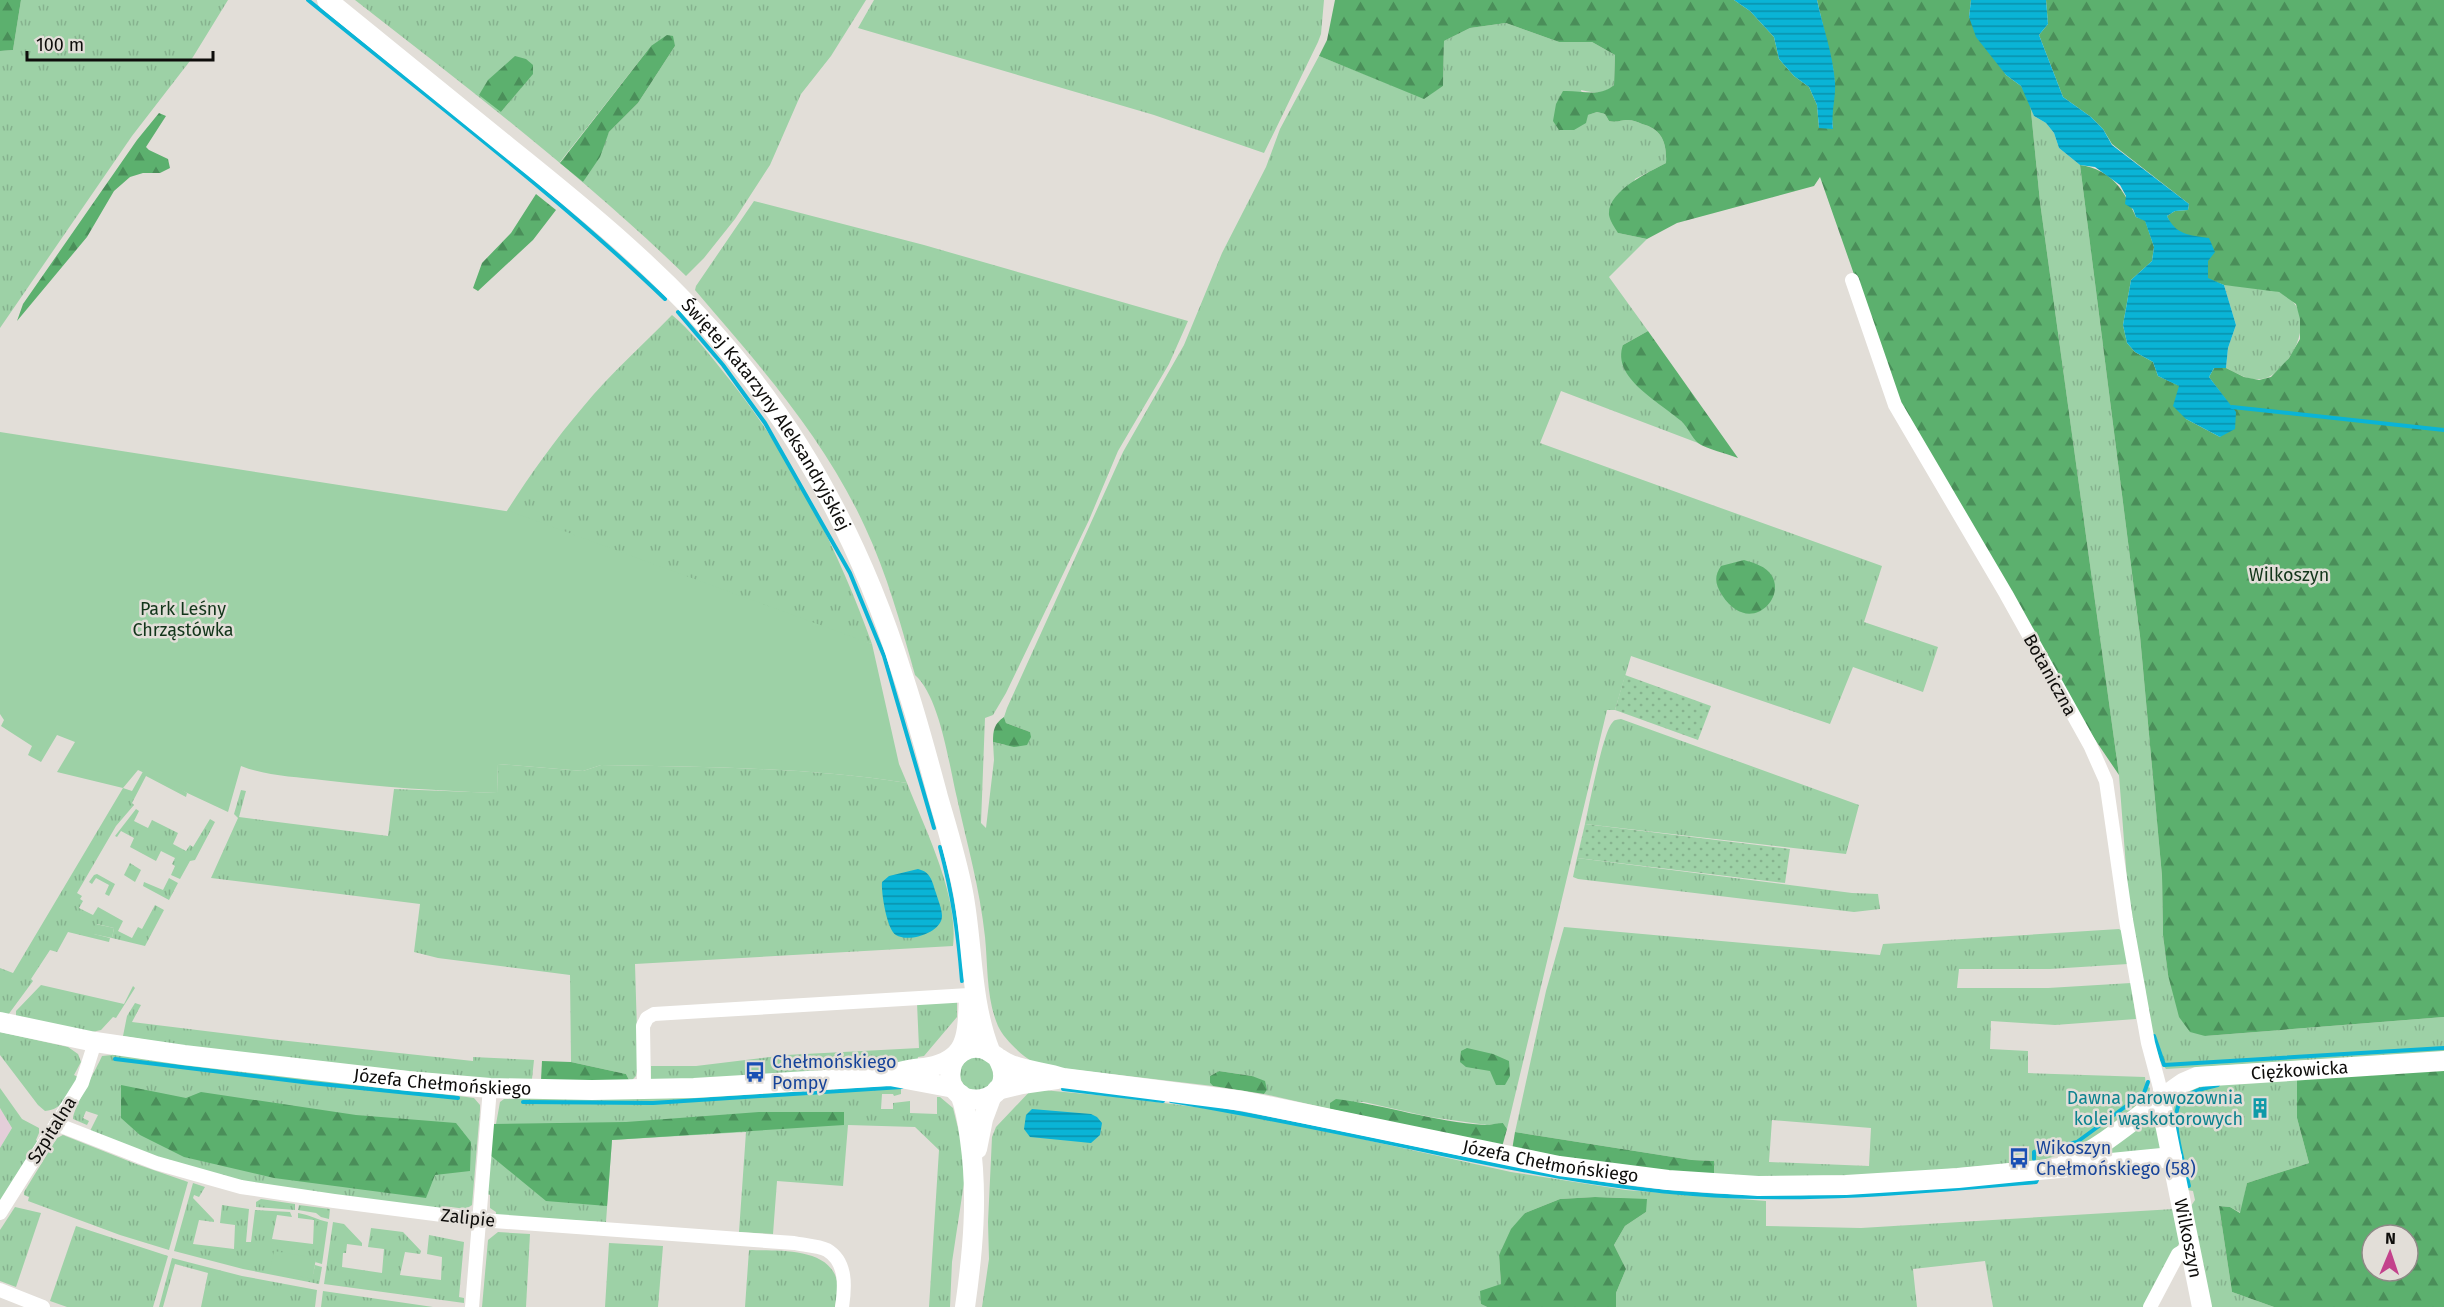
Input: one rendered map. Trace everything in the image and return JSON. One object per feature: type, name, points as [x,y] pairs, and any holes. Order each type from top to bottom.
[{"type":"street","name":"Świętej Katarzyny Aleksandryjskiej","points":[[327,0],[555,185],[639,257],[680,296],[734,356],[791,435],[825,490],[846,530],[886,625],[918,726],[956,861],[968,918],[971,987],[966,1038],[958,1055]]},
{"type":"street","name":"Botaniczna","points":[[1852,280],[1895,405],[2007,594],[2090,745],[2106,781],[2126,920],[2148,1042],[2160,1088],[2160,1099]]},
{"type":"street","name":"Świętej Katarzyny Aleksandryjskiej","points":[[971,987],[985,1038],[993,1054]]},
{"type":"street","points":[[644,1089],[643,1026],[647,1018],[654,1014],[971,987]]},
{"type":"street","name":"Józefa Chełmońskiego","points":[[0,1022],[95,1042],[343,1074],[490,1088],[644,1089],[890,1076],[957,1091]]},
{"type":"street","name":"Szpitalna","points":[[0,1213],[81,1083],[95,1042]]},
{"type":"street","points":[[965,1307],[972,1249],[974,1169],[982,1119],[1002,1081],[1003,1073],[993,1054],[973,1047],[958,1055],[950,1071],[968,1119],[974,1169]]},
{"type":"street","name":"Józefa Chełmońskiego","points":[[993,1054],[1012,1066],[1039,1070],[1063,1078],[1243,1101],[1559,1166],[1668,1180],[1758,1186],[1846,1185],[2172,1157]]},
{"type":"street","name":"Józefa Chełmońskiego","points":[[890,1076],[907,1069],[945,1062],[958,1055]]},
{"type":"street","name":"Ciężkowicka","points":[[2160,1099],[2183,1083],[2197,1077],[2444,1061]]},
{"type":"street","name":"Józefa Chełmońskiego","points":[[995,1093],[1022,1084],[1063,1078]]},
{"type":"street","points":[[472,1307],[481,1220],[490,1088]]},
{"type":"street","points":[[957,1091],[976,1101],[995,1093]]},
{"type":"street","name":"Wilkoszyn","points":[[2160,1099],[2202,1307]]},
{"type":"street","name":"Józefa Chełmońskiego","points":[[2046,1168],[2080,1157],[2160,1099]]},
{"type":"street","name":"Zalipie","points":[[56,1124],[156,1162],[242,1187],[344,1203],[481,1220],[794,1244],[827,1250],[842,1267],[844,1289],[842,1307]]},
{"type":"street","points":[[2150,1307],[2178,1254],[2190,1247]]},
{"type":"street","points":[[0,1290],[43,1307]]},
{"type":"shaded area","points":[[0,1108],[12,1128],[0,1148]]},
{"type":"green space","points":[[0,0],[21,0],[13,50],[0,51]]},
{"type":"green space","points":[[21,0],[228,0],[193,57],[132,136],[0,328],[0,51],[13,50]]},
{"type":"green space","points":[[355,0],[866,0],[831,56],[801,94],[770,165],[735,219],[704,258],[686,276],[566,168]],"holes":[[[651,46],[675,46],[638,103],[609,132],[583,182],[560,162]],[[526,59],[521,88],[501,112]]]},
{"type":"green space","points":[[874,0],[1324,0],[1321,34],[1318,42],[1264,153],[1154,115],[858,28]]},
{"type":"green space","points":[[1335,0],[1734,0],[1750,11],[1774,37],[1779,59],[1794,76],[1809,87],[1817,105],[1819,128],[1833,128],[1831,111],[1835,85],[1833,68],[1817,0],[1971,0],[1969,17],[2006,75],[2021,86],[2030,101],[2040,202],[2119,775],[2079,716],[1899,403],[1820,177],[1814,186],[1677,223],[1647,239],[1618,233],[1609,215],[1610,206],[1630,183],[1666,163],[1662,138],[1649,126],[1630,120],[1609,121],[1605,114],[1597,112],[1588,115],[1586,123],[1574,130],[1559,130],[1553,121],[1556,104],[1563,91],[1596,92],[1614,85],[1615,55],[1592,42],[1559,42],[1506,23],[1470,28],[1444,41],[1443,86],[1424,99],[1319,56],[1327,40]]},
{"type":"green space","name":"Wilkoszyn","points":[[2046,0],[2444,0],[2444,1017],[2205,1036],[2190,1032],[2179,1017],[2168,975],[2163,935],[2162,876],[2140,636],[2080,165],[2101,171],[2109,177],[2127,198],[2136,217],[2145,220],[2154,247],[2152,261],[2131,280],[2123,325],[2127,343],[2135,352],[2153,362],[2158,376],[2180,386],[2186,419],[2220,437],[2235,412],[2209,377],[2214,368],[2226,368],[2244,377],[2259,380],[2271,377],[2289,358],[2300,339],[2300,319],[2296,304],[2279,292],[2224,285],[2208,279],[2208,261],[2172,227],[2167,216],[2175,211],[2188,210],[2189,204],[2112,144],[2103,129],[2091,117],[2063,97],[2039,35],[2048,24]]},
{"type":"green space","points":[[1506,23],[1559,42],[1592,42],[1615,55],[1614,85],[1599,92],[1581,90],[1588,115],[1597,112],[1605,114],[1609,121],[1635,121],[1654,129],[1662,138],[1666,163],[1635,179],[1618,233],[1647,239],[1609,277],[1648,331],[1623,345],[1666,408],[1690,429],[1698,443],[1561,391],[1540,443],[1882,566],[1864,622],[1938,647],[1923,692],[1853,667],[1830,724],[1631,656],[1615,710],[1607,710],[1507,1129],[1503,1123],[1487,1125],[1430,1117],[1364,1102],[1330,1103],[1330,1109],[1264,1094],[1267,1090],[1252,1076],[1219,1071],[1210,1076],[1210,1083],[1213,1086],[1034,1065],[1004,1036],[994,1015],[989,993],[980,902],[942,732],[931,699],[924,685],[915,675],[893,600],[873,545],[849,494],[810,432],[766,374],[695,290],[696,286],[754,201],[924,245],[1188,321],[1169,364],[1118,451],[1089,520],[1006,693],[993,715],[985,718],[981,823],[986,828],[994,760],[993,742],[1005,745],[1030,732],[1006,723],[1004,717],[1007,708],[1123,452],[1184,345],[1222,253],[1266,167],[1280,129],[1319,56],[1424,98],[1443,86],[1444,41],[1470,28]]},
{"type":"green space","points":[[667,35],[673,36],[675,46],[638,103],[609,132],[600,157],[583,182],[560,163],[651,46]]},
{"type":"green space","points":[[515,56],[526,59],[533,65],[533,74],[501,112],[479,95],[488,80]]},
{"type":"green space","points":[[2030,101],[2034,116],[2046,123],[2054,133],[2059,148],[2080,165],[2140,636],[2162,876],[2163,935],[2168,975],[2205,1036],[2444,1017],[2444,1052],[2166,1069],[2158,1058],[2153,1043],[2129,907],[2119,775],[2040,202]]},
{"type":"green space","points":[[159,113],[166,116],[146,147],[168,159],[170,168],[160,173],[143,173],[130,177],[114,191],[87,237],[17,321],[23,304],[137,140]]},
{"type":"green space","points":[[536,194],[556,210],[533,240],[478,291],[473,288],[482,263],[511,233]]},
{"type":"green space","points":[[2224,285],[2273,290],[2289,298],[2296,306],[2301,326],[2295,347],[2283,365],[2268,377],[2252,379],[2226,368],[2228,348],[2236,325]]},
{"type":"green space","points":[[672,315],[698,340],[745,400],[789,466],[827,535],[872,644],[490,538],[511,504],[570,423],[604,383]]},
{"type":"green space","points":[[1648,331],[1738,458],[1698,443],[1681,421],[1631,379],[1624,368],[1621,357],[1623,345]]},
{"type":"green space","name":"Park Leśny Chrząstówka","points":[[0,432],[512,512],[872,644],[899,764],[907,783],[831,774],[754,769],[601,765],[583,771],[498,764],[497,793],[292,777],[241,766],[228,812],[138,770],[123,788],[57,772],[75,742],[57,735],[41,762],[28,755],[32,746],[1,726],[4,720],[0,714]]},
{"type":"green space","points":[[1744,560],[1760,565],[1772,576],[1775,585],[1774,595],[1769,603],[1762,610],[1753,613],[1743,613],[1732,607],[1722,595],[1717,584],[1716,577],[1721,566]]},
{"type":"green space","points":[[1625,675],[1711,706],[1698,740],[1615,710]]},
{"type":"green space","points":[[1004,717],[1006,723],[1030,732],[1031,737],[1027,745],[1014,747],[993,742],[995,728]]},
{"type":"green space","points":[[1621,719],[1859,805],[1846,854],[1585,824],[1608,729],[1615,720]]},
{"type":"green space","points":[[498,764],[583,771],[601,765],[755,769],[831,774],[907,783],[946,885],[951,906],[953,946],[635,964],[638,1066],[636,1076],[630,1082],[626,1074],[571,1062],[570,975],[438,958],[414,952],[420,904],[211,878],[238,818],[234,814],[241,790],[246,791],[239,817],[388,836],[394,789],[497,793]]},
{"type":"green space","points":[[145,768],[187,793],[186,797],[146,776],[132,803],[134,805],[116,826],[77,893],[82,896],[80,899],[83,901],[79,908],[93,915],[98,907],[123,921],[118,931],[132,938],[138,927],[142,929],[155,905],[164,910],[145,946],[112,938],[114,928],[97,924],[94,934],[110,938],[109,942],[68,932],[57,952],[50,950],[31,979],[33,981],[8,1015],[0,1013],[0,968],[13,973],[123,788],[132,791]]},
{"type":"green space","points":[[136,809],[139,811],[134,821],[148,828],[152,820],[178,833],[173,844],[186,851],[190,845],[193,847],[210,819],[215,822],[195,860],[190,861],[180,879],[171,875],[175,866],[172,864],[175,858],[161,851],[156,861],[130,847],[134,838],[121,831],[117,837],[115,836]]},
{"type":"green space","points":[[1585,824],[1790,849],[1785,883],[1577,858]]},
{"type":"green space","points":[[1577,858],[1852,893],[1878,894],[1880,909],[1854,912],[1578,879],[1573,877]]},
{"type":"green space","points":[[130,863],[141,870],[135,882],[124,875]]},
{"type":"green space","points":[[97,874],[115,884],[109,896],[105,894],[109,885],[96,878],[92,884],[89,882]]},
{"type":"green space","points":[[169,878],[178,883],[169,900],[143,886],[144,882],[163,890]]},
{"type":"green space","points":[[96,924],[114,928],[112,938],[93,934]]},
{"type":"green space","points":[[1564,927],[1880,955],[1883,944],[2119,929],[2124,932],[2128,964],[2050,969],[1959,969],[1957,988],[2048,988],[2131,983],[2136,1019],[2055,1025],[1991,1021],[1990,1049],[2028,1051],[2028,1073],[2145,1077],[2146,1086],[2150,1088],[2149,1095],[2092,1139],[2076,1148],[2042,1160],[2025,1163],[2024,1154],[2014,1155],[2014,1163],[1882,1175],[1714,1177],[1714,1161],[1692,1160],[1515,1132],[1546,991]],"holes":[[[1772,1120],[1871,1128],[1869,1166],[1769,1162]]]},
{"type":"green space","points":[[41,985],[124,1004],[133,986],[135,988],[116,1018],[113,1017],[101,1030],[92,1032],[16,1016],[16,1011]]},
{"type":"green space","points":[[957,1001],[957,1017],[924,1056],[918,1057],[916,1068],[657,1082],[651,1079],[651,1066],[696,1066],[786,1055],[919,1048],[917,1003]]},
{"type":"green space","points":[[135,1003],[141,1005],[132,1022],[473,1061],[473,1057],[534,1060],[532,1079],[517,1082],[226,1053],[123,1036],[127,1016]]},
{"type":"green space","points":[[0,1032],[68,1047],[78,1054],[81,1062],[74,1075],[78,1077],[62,1103],[52,1110],[45,1111],[38,1105],[0,1055]]},
{"type":"green space","points":[[1467,1048],[1493,1054],[1509,1061],[1510,1076],[1505,1085],[1496,1085],[1490,1071],[1466,1067],[1460,1062],[1461,1051]]},
{"type":"green space","points":[[113,1051],[474,1098],[480,1105],[480,1110],[472,1205],[466,1209],[451,1207],[450,1211],[314,1193],[233,1179],[178,1164],[90,1131],[98,1115],[86,1111],[83,1118],[89,1121],[87,1125],[73,1119],[74,1114],[102,1056],[112,1055]]},
{"type":"green space","points":[[977,1057],[989,1062],[994,1074],[989,1086],[977,1091],[965,1086],[960,1074],[965,1062]]},
{"type":"green space","points":[[542,1061],[571,1062],[626,1074],[630,1082],[541,1080]]},
{"type":"green space","points":[[2444,1067],[2444,1307],[2274,1307],[2232,1292],[2219,1206],[2230,1207],[2240,1213],[2247,1183],[2309,1163],[2297,1118],[2297,1074]]},
{"type":"green space","points":[[1219,1071],[1252,1076],[1265,1081],[1267,1090],[1264,1094],[1213,1086],[1210,1083],[1210,1076]]},
{"type":"green space","points":[[2297,1074],[2297,1118],[2309,1163],[2247,1183],[2241,1213],[2230,1207],[2219,1206],[2232,1292],[2274,1307],[2210,1307],[2189,1209],[2195,1200],[2193,1191],[2187,1190],[2172,1123],[2175,1104],[2182,1095],[2211,1084]]},
{"type":"green space","points":[[121,1085],[186,1098],[201,1092],[356,1115],[456,1123],[471,1142],[470,1171],[435,1175],[426,1198],[274,1178],[184,1157],[140,1135],[121,1118]]},
{"type":"green space","points":[[901,1085],[901,1094],[894,1096],[893,1094],[882,1094],[881,1109],[893,1109],[893,1103],[910,1101],[910,1113],[937,1114],[937,1097],[940,1097],[953,1108],[963,1148],[964,1183],[952,1262],[950,1307],[929,1307],[939,1150],[915,1127],[848,1125],[843,1186],[777,1181],[773,1234],[739,1232],[746,1132],[612,1140],[606,1222],[496,1216],[496,1212],[490,1208],[490,1195],[487,1194],[492,1124],[496,1124],[500,1102],[504,1099],[517,1099],[518,1095],[684,1098]]},
{"type":"green space","points":[[0,1088],[22,1119],[39,1128],[39,1133],[36,1140],[38,1142],[0,1205],[0,1148],[12,1128],[0,1108]]},
{"type":"green space","points":[[1032,1089],[1118,1097],[1249,1114],[1511,1172],[1626,1190],[1766,1201],[1766,1226],[1861,1228],[2174,1209],[2181,1240],[2144,1307],[1993,1307],[1985,1261],[1913,1269],[1917,1307],[1616,1307],[1616,1293],[1626,1269],[1614,1245],[1625,1226],[1646,1212],[1622,1198],[1595,1197],[1560,1199],[1525,1213],[1499,1255],[1501,1284],[1481,1304],[1487,1307],[982,1307],[989,1259],[988,1222],[992,1137],[996,1127]]},
{"type":"green space","points":[[1336,1099],[1466,1123],[1485,1125],[1503,1123],[1507,1129],[1502,1147],[1330,1109],[1330,1103]]},
{"type":"green space","points":[[759,1112],[844,1112],[844,1125],[612,1140],[607,1206],[546,1201],[490,1155],[492,1124],[626,1122]]},
{"type":"green space","points":[[2150,1117],[2155,1118],[2162,1144],[2160,1149],[2109,1156],[2105,1154],[2105,1151]]},
{"type":"green space","points":[[1515,1132],[1692,1160],[1714,1161],[1714,1177],[1649,1171],[1512,1150]]},
{"type":"green space","points":[[63,1135],[188,1182],[169,1250],[120,1235],[28,1201],[29,1197],[24,1195],[24,1192],[57,1138]]},
{"type":"green space","points":[[193,1183],[205,1187],[199,1197],[194,1195],[193,1198],[214,1222],[199,1220],[193,1244],[234,1249],[235,1225],[220,1223],[222,1205],[249,1209],[246,1242],[251,1242],[255,1210],[290,1212],[292,1217],[277,1215],[272,1239],[313,1244],[314,1220],[298,1218],[298,1213],[328,1222],[322,1264],[315,1262],[312,1279],[315,1265],[322,1267],[319,1284],[243,1269],[174,1251]]},
{"type":"green space","points":[[1595,1197],[1647,1199],[1646,1212],[1625,1226],[1614,1245],[1626,1269],[1616,1293],[1616,1307],[1487,1307],[1481,1304],[1480,1291],[1501,1284],[1499,1255],[1511,1229],[1525,1213],[1560,1199]]},
{"type":"green space","points":[[261,1199],[295,1204],[295,1210],[256,1207],[256,1202]]},
{"type":"green space","points":[[299,1205],[330,1209],[329,1219],[316,1213],[298,1210]]},
{"type":"green space","points":[[15,1207],[41,1213],[16,1287],[0,1281],[0,1230]]},
{"type":"green space","points":[[333,1222],[344,1224],[362,1243],[362,1246],[347,1244],[346,1253],[343,1253],[342,1267],[382,1273],[384,1249],[368,1247],[371,1228],[403,1232],[421,1251],[420,1254],[405,1252],[400,1275],[441,1280],[442,1257],[427,1254],[429,1235],[464,1242],[459,1297],[464,1298],[464,1303],[324,1284]]},
{"type":"green space","points":[[76,1226],[168,1256],[153,1307],[67,1307],[50,1301]]},
{"type":"green space","points":[[498,1232],[530,1234],[526,1307],[482,1307],[488,1240]]},
{"type":"green space","points":[[609,1243],[663,1246],[658,1307],[605,1307]]},
{"type":"green space","points":[[749,1250],[789,1251],[817,1258],[827,1264],[835,1274],[838,1288],[835,1307],[745,1307]]},
{"type":"green space","points":[[274,1251],[316,1258],[312,1279],[270,1270]]},
{"type":"green space","points":[[172,1258],[242,1276],[317,1290],[315,1307],[201,1307],[208,1273],[175,1264],[163,1307],[159,1307]]},
{"type":"green space","points":[[323,1291],[433,1307],[321,1307]]},
{"type":"water","points":[[1734,0],[1817,0],[1834,72],[1833,129],[1819,128],[1817,105],[1809,87],[1794,76],[1779,59],[1774,37],[1750,11]]},
{"type":"water","points":[[1971,0],[2046,0],[2048,24],[2039,35],[2063,97],[2091,117],[2103,129],[2112,145],[2189,204],[2188,210],[2175,211],[2167,216],[2179,231],[2209,238],[2215,252],[2208,261],[2208,278],[2224,285],[2236,325],[2228,348],[2226,368],[2214,368],[2209,377],[2236,412],[2235,429],[2220,437],[2186,419],[2173,406],[2179,386],[2158,376],[2153,362],[2135,352],[2127,343],[2123,325],[2131,280],[2152,261],[2154,247],[2145,221],[2136,217],[2133,209],[2125,204],[2126,196],[2120,185],[2095,167],[2080,165],[2059,148],[2054,133],[2046,123],[2034,116],[2021,86],[2006,75],[1976,37],[1969,17]]},
{"type":"water","points":[[918,869],[926,872],[930,878],[940,905],[941,922],[931,932],[924,935],[901,937],[893,932],[887,919],[882,882],[889,876]]},
{"type":"water","points":[[1032,1109],[1091,1114],[1102,1123],[1100,1135],[1091,1143],[1030,1137],[1024,1129],[1026,1115]]},
{"type":"waterway","points":[[308,0],[490,146],[579,221],[665,299]]},
{"type":"waterway","points":[[678,312],[723,365],[765,423],[850,573],[884,656],[934,828]]},
{"type":"waterway","points":[[2232,407],[2444,430]]},
{"type":"waterway","points":[[940,847],[954,914],[962,981]]},
{"type":"waterway","points":[[2154,1036],[2164,1065],[2444,1048]]},
{"type":"waterway","points":[[115,1059],[458,1098]]},
{"type":"waterway","points":[[2034,1159],[2034,1152],[2077,1142],[2144,1093],[2148,1082]]},
{"type":"waterway","points":[[2189,1186],[2177,1131],[2177,1110],[2187,1096],[2218,1085]]},
{"type":"waterway","points":[[523,1102],[653,1103],[902,1087]]},
{"type":"waterway","points":[[1063,1089],[1163,1101]]},
{"type":"waterway","points":[[1171,1101],[1273,1119],[1535,1173],[1693,1194],[1822,1197],[1950,1189],[2036,1182],[2037,1180]]},
{"type":"place","name":"Chełmońskiego Pompy","points":[[755,1072]]},
{"type":"place","name":"Dawna parowozownia kolei wąskotorowych","points":[[2260,1108]]},
{"type":"place","name":"Wikoszyn Chełmońskiego (58)","points":[[2019,1158]]}]
